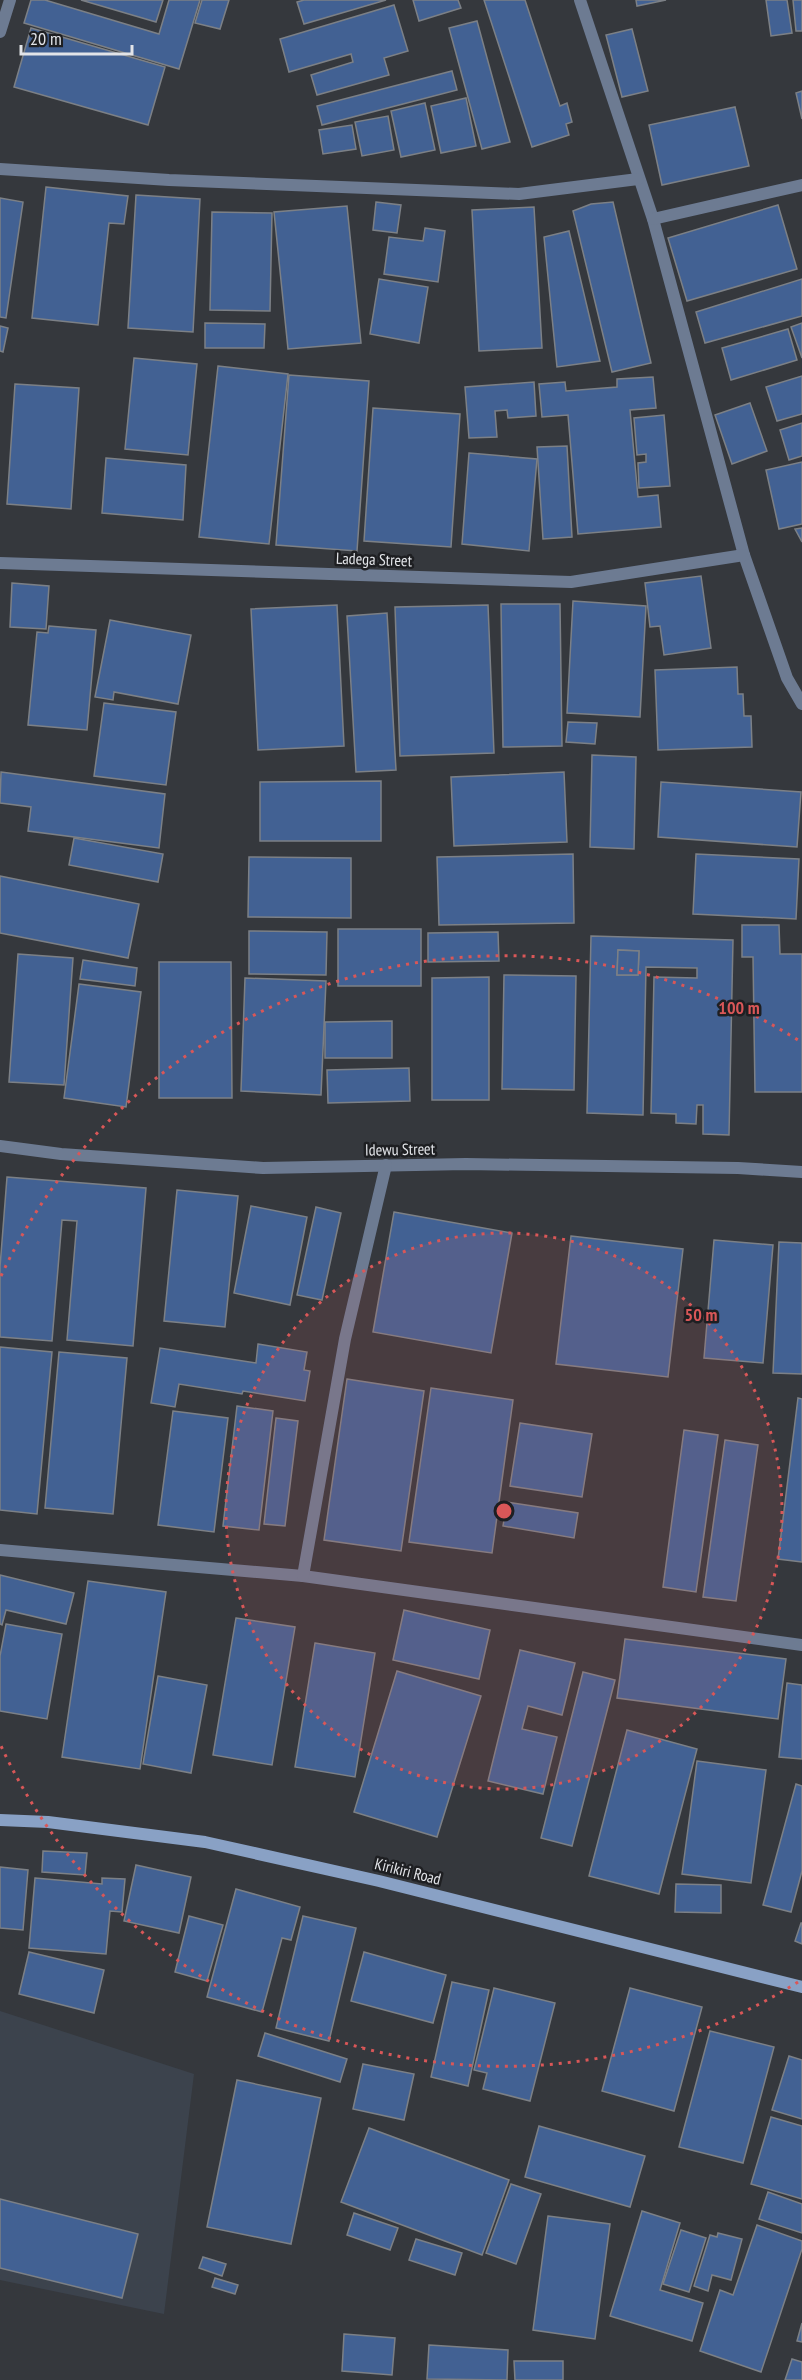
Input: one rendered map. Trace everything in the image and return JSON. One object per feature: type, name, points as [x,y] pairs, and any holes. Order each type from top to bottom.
[{"type":"main road","name":"Kirikiri Road","points":[[0,1820],[48,1822],[205,1842],[379,1881],[802,1987]]},
{"type":"street","points":[[0,32],[10,0]]},
{"type":"street","points":[[580,0],[653,219],[744,555],[787,678],[802,704]]},
{"type":"street","points":[[0,170],[169,180],[519,194],[638,179]]},
{"type":"street","points":[[653,219],[802,185]]},
{"type":"street","name":"Ladega Street","points":[[0,563],[571,582],[744,555]]},
{"type":"street","name":"Idewu Street","points":[[0,1146],[61,1154],[263,1168],[466,1164],[726,1167],[802,1172]]},
{"type":"street","points":[[303,1576],[345,1339],[386,1165]]},
{"type":"street","points":[[0,1550],[303,1576],[802,1645]]},
{"type":"shaded area","points":[[0,2011],[194,2074],[164,2314],[0,2280]]},
{"type":"building","points":[[31,0],[45,0],[159,34],[169,0],[200,0],[179,69],[24,23]]},
{"type":"building","points":[[81,0],[163,0],[156,22]]},
{"type":"building","points":[[202,0],[229,0],[220,29],[195,23]]},
{"type":"building","points":[[304,0],[386,0],[304,24],[297,2]]},
{"type":"building","points":[[413,0],[458,0],[461,8],[419,21]]},
{"type":"building","points":[[484,0],[525,0],[560,106],[567,103],[572,122],[566,124],[569,135],[532,147]]},
{"type":"building","points":[[636,0],[666,0],[637,6]]},
{"type":"building","points":[[766,0],[787,0],[792,33],[771,36]]},
{"type":"building","points":[[793,0],[802,0],[802,31],[796,31]]},
{"type":"building","points":[[394,5],[408,51],[384,58],[389,75],[317,95],[311,75],[353,62],[351,54],[289,72],[280,39]]},
{"type":"building","points":[[477,21],[510,142],[482,149],[449,28]]},
{"type":"building","points":[[31,28],[165,67],[148,125],[14,87]]},
{"type":"building","points":[[632,29],[648,91],[622,97],[606,35]]},
{"type":"building","points":[[452,71],[457,90],[322,125],[317,106]]},
{"type":"building","points":[[802,91],[802,119],[796,93]]},
{"type":"building","points":[[466,98],[476,146],[441,153],[431,106]]},
{"type":"building","points":[[425,103],[435,150],[401,157],[391,111]]},
{"type":"building","points":[[735,107],[749,166],[662,185],[649,125]]},
{"type":"building","points":[[388,116],[394,150],[362,156],[355,122]]},
{"type":"building","points":[[352,125],[356,149],[323,154],[319,130]]},
{"type":"building","points":[[46,187],[128,196],[124,224],[109,223],[98,325],[32,318]]},
{"type":"building","points":[[136,195],[200,199],[193,332],[128,328]]},
{"type":"building","points":[[0,198],[23,202],[6,318],[0,317]]},
{"type":"building","points":[[376,202],[401,205],[397,233],[373,230]]},
{"type":"building","points":[[613,202],[651,363],[612,372],[573,211],[591,204]]},
{"type":"building","points":[[778,205],[797,269],[687,301],[668,238]]},
{"type":"building","points":[[347,206],[361,343],[288,349],[274,212]]},
{"type":"building","points":[[534,207],[542,348],[479,351],[472,210]]},
{"type":"building","points":[[212,212],[272,213],[270,311],[210,310]]},
{"type":"building","points":[[425,228],[445,231],[438,282],[384,274],[389,237],[423,241]]},
{"type":"building","points":[[569,231],[600,361],[557,367],[544,237]]},
{"type":"building","points":[[379,279],[428,287],[419,343],[370,334]]},
{"type":"building","points":[[802,279],[802,316],[705,343],[696,312]]},
{"type":"building","points":[[205,323],[265,324],[264,348],[205,348]]},
{"type":"building","points":[[802,323],[802,358],[791,327]]},
{"type":"building","points":[[0,326],[8,328],[3,352],[0,351]]},
{"type":"building","points":[[788,329],[797,360],[731,380],[722,348]]},
{"type":"building","points":[[134,358],[197,364],[188,455],[125,449]]},
{"type":"building","points":[[218,366],[288,374],[269,544],[199,537]]},
{"type":"building","points":[[289,375],[369,381],[357,551],[276,545]]},
{"type":"building","points":[[802,376],[802,414],[777,421],[766,387]]},
{"type":"building","points":[[653,377],[656,408],[630,410],[638,497],[658,495],[661,527],[578,534],[568,415],[542,417],[539,384],[565,382],[566,391],[617,387],[617,379]]},
{"type":"building","points":[[534,382],[536,416],[508,418],[507,410],[495,411],[497,437],[469,438],[465,387]]},
{"type":"building","points":[[15,384],[79,388],[71,509],[7,504]]},
{"type":"building","points":[[750,403],[767,451],[732,464],[715,415]]},
{"type":"building","points":[[373,408],[460,414],[451,547],[364,541]]},
{"type":"building","points":[[664,415],[670,486],[639,488],[638,463],[646,462],[646,454],[637,455],[634,418]]},
{"type":"building","points":[[802,423],[802,456],[789,460],[780,430]]},
{"type":"building","points":[[567,446],[572,537],[543,539],[537,447]]},
{"type":"building","points":[[469,453],[537,459],[529,551],[462,544]]},
{"type":"building","points":[[106,458],[186,465],[183,520],[102,513]]},
{"type":"building","points":[[802,462],[802,524],[779,529],[766,470]]},
{"type":"building","points":[[802,528],[802,542],[795,529]]},
{"type":"building","points":[[701,576],[711,648],[664,655],[660,626],[650,627],[645,583]]},
{"type":"building","points":[[12,583],[49,586],[46,629],[10,627]]},
{"type":"building","points":[[573,601],[646,606],[640,717],[567,713]]},
{"type":"building","points":[[501,604],[560,604],[562,746],[503,747]]},
{"type":"building","points":[[337,605],[344,746],[258,750],[251,609]]},
{"type":"building","points":[[488,605],[494,753],[400,756],[395,607]]},
{"type":"building","points":[[387,613],[396,770],[356,772],[347,616]]},
{"type":"building","points":[[110,620],[191,635],[178,704],[114,692],[113,700],[95,697]]},
{"type":"building","points":[[49,626],[96,630],[87,730],[28,725],[37,632],[48,633]]},
{"type":"building","points":[[737,667],[738,694],[743,694],[744,716],[751,716],[752,747],[658,750],[655,670]]},
{"type":"building","points":[[104,703],[176,712],[166,785],[94,776]]},
{"type":"building","points":[[568,722],[597,723],[595,744],[566,742]]},
{"type":"building","points":[[592,755],[636,757],[634,849],[590,847]]},
{"type":"building","points":[[1,772],[165,794],[159,848],[28,831],[31,807],[0,803]]},
{"type":"building","points":[[564,772],[567,842],[454,846],[451,777]]},
{"type":"building","points":[[381,781],[381,841],[260,841],[260,782]]},
{"type":"building","points":[[661,782],[801,792],[797,847],[658,837]]},
{"type":"building","points":[[74,838],[163,854],[158,882],[69,865]]},
{"type":"building","points":[[573,854],[574,923],[439,925],[437,857]]},
{"type":"building","points":[[696,854],[799,859],[796,919],[693,914]]},
{"type":"building","points":[[249,857],[351,858],[351,918],[248,917]]},
{"type":"building","points":[[0,876],[139,904],[128,958],[0,933]]},
{"type":"building","points":[[742,925],[779,925],[780,954],[802,954],[802,1092],[755,1092],[753,957],[742,957]]},
{"type":"building","points":[[338,929],[421,929],[421,986],[338,986]]},
{"type":"building","points":[[249,931],[327,932],[326,975],[249,974]]},
{"type":"building","points":[[498,932],[499,961],[428,962],[428,933]]},
{"type":"building","points":[[591,936],[733,940],[729,1135],[703,1134],[703,1105],[697,1105],[696,1124],[676,1123],[676,1114],[651,1113],[654,977],[697,978],[697,968],[646,967],[643,1115],[587,1113]],"holes":[[[618,950],[639,951],[638,975],[617,975]]]},
{"type":"building","points":[[618,950],[639,951],[638,975],[617,975]]},
{"type":"building","points":[[18,954],[73,958],[64,1085],[9,1082]]},
{"type":"building","points":[[83,960],[137,968],[135,986],[80,979]]},
{"type":"building","points":[[159,962],[231,962],[232,1098],[159,1098]]},
{"type":"building","points":[[504,975],[576,976],[574,1090],[502,1089]]},
{"type":"building","points":[[489,977],[489,1100],[432,1100],[432,978]]},
{"type":"building","points":[[245,978],[326,981],[321,1095],[241,1091]]},
{"type":"building","points":[[79,984],[141,992],[126,1107],[64,1098]]},
{"type":"building","points":[[392,1021],[392,1058],[325,1058],[325,1022]]},
{"type":"building","points":[[409,1068],[410,1101],[328,1103],[327,1070]]},
{"type":"building","points":[[7,1177],[146,1188],[133,1346],[67,1340],[77,1221],[62,1220],[52,1341],[0,1337],[0,1267]]},
{"type":"building","points":[[177,1190],[238,1196],[225,1327],[164,1321]]},
{"type":"building","points":[[251,1206],[307,1217],[290,1305],[234,1293]]},
{"type":"building","points":[[316,1207],[341,1213],[322,1300],[297,1295]]},
{"type":"building","points":[[394,1212],[512,1233],[491,1353],[373,1332]]},
{"type":"building","points":[[571,1236],[683,1249],[668,1377],[556,1364]]},
{"type":"building","points":[[714,1240],[773,1245],[763,1363],[704,1358]]},
{"type":"building","points":[[779,1242],[802,1243],[802,1374],[773,1373]]},
{"type":"building","points":[[258,1344],[307,1352],[304,1370],[310,1371],[305,1401],[179,1384],[175,1407],[151,1403],[160,1348],[256,1363]]},
{"type":"building","points":[[0,1347],[52,1352],[37,1514],[0,1510]]},
{"type":"building","points":[[59,1352],[127,1358],[113,1514],[45,1508]]},
{"type":"building","points":[[347,1379],[424,1391],[401,1551],[324,1540]]},
{"type":"building","points":[[431,1388],[513,1400],[492,1553],[409,1542]]},
{"type":"building","points":[[798,1398],[802,1399],[802,1562],[778,1559]]},
{"type":"building","points":[[237,1406],[273,1411],[259,1530],[223,1526]]},
{"type":"building","points":[[173,1411],[228,1418],[214,1532],[158,1525]]},
{"type":"building","points":[[276,1418],[298,1421],[285,1526],[264,1524]]},
{"type":"building","points":[[520,1423],[592,1434],[582,1497],[510,1486]]},
{"type":"building","points":[[684,1430],[718,1435],[696,1592],[663,1587]]},
{"type":"building","points":[[725,1440],[758,1445],[736,1601],[703,1597]]},
{"type":"building","points":[[507,1502],[578,1513],[574,1538],[503,1526]]},
{"type":"building","points":[[0,1575],[74,1593],[66,1624],[6,1610],[2,1625],[0,1624]]},
{"type":"building","points":[[88,1581],[166,1592],[140,1769],[62,1757]]},
{"type":"building","points":[[404,1610],[490,1630],[479,1679],[393,1660]]},
{"type":"building","points":[[236,1618],[295,1627],[272,1765],[213,1755]]},
{"type":"building","points":[[6,1624],[62,1634],[47,1719],[0,1711],[0,1656]]},
{"type":"building","points":[[625,1639],[786,1659],[778,1719],[617,1698]]},
{"type":"building","points":[[315,1643],[375,1653],[355,1777],[295,1767]]},
{"type":"building","points":[[520,1650],[575,1663],[562,1715],[528,1706],[522,1729],[557,1737],[543,1794],[488,1781]]},
{"type":"building","points":[[397,1671],[481,1696],[437,1837],[354,1812]]},
{"type":"building","points":[[583,1672],[615,1680],[572,1846],[541,1838]]},
{"type":"building","points":[[158,1676],[207,1685],[191,1773],[143,1764]]},
{"type":"building","points":[[787,1683],[802,1685],[802,1759],[779,1757]]},
{"type":"building","points":[[627,1730],[697,1749],[659,1894],[589,1876]]},
{"type":"building","points":[[697,1761],[766,1770],[751,1883],[682,1874]]},
{"type":"building","points":[[796,1784],[802,1786],[802,1871],[791,1912],[763,1905]]},
{"type":"building","points":[[43,1851],[87,1853],[85,1875],[42,1872]]},
{"type":"building","points":[[136,1865],[191,1877],[179,1933],[124,1921]]},
{"type":"building","points":[[0,1867],[28,1870],[23,1930],[0,1928]]},
{"type":"building","points":[[35,1878],[102,1884],[102,1878],[125,1879],[122,1912],[110,1911],[106,1954],[29,1948]]},
{"type":"building","points":[[676,1884],[721,1885],[721,1913],[675,1912]]},
{"type":"building","points":[[236,1889],[300,1907],[291,1940],[282,1938],[262,2012],[207,1997]]},
{"type":"building","points":[[189,1916],[223,1925],[207,1981],[175,1972]]},
{"type":"building","points":[[303,1916],[356,1928],[329,2041],[276,2028]]},
{"type":"building","points":[[802,1923],[802,1944],[795,1941]]},
{"type":"building","points":[[29,1952],[104,1970],[94,2013],[19,1994]]},
{"type":"building","points":[[364,1952],[446,1975],[433,2023],[351,2001]]},
{"type":"building","points":[[452,1982],[489,1990],[468,2086],[431,2077]]},
{"type":"building","points":[[494,1988],[555,2003],[530,2101],[483,2089],[487,2073],[474,2070]]},
{"type":"building","points":[[630,1988],[702,2007],[674,2111],[602,2091]]},
{"type":"building","points":[[710,2031],[774,2047],[743,2163],[679,2147]]},
{"type":"building","points":[[265,2033],[347,2059],[340,2082],[258,2056]]},
{"type":"building","points":[[789,2056],[802,2060],[802,2119],[772,2110]]},
{"type":"building","points":[[363,2064],[414,2074],[404,2120],[353,2109]]},
{"type":"building","points":[[237,2080],[321,2098],[291,2244],[207,2227]]},
{"type":"building","points":[[771,2117],[802,2126],[802,2199],[751,2184]]},
{"type":"building","points":[[539,2126],[645,2156],[630,2207],[525,2177]]},
{"type":"building","points":[[369,2128],[509,2180],[482,2255],[341,2202]]},
{"type":"building","points":[[511,2184],[541,2194],[516,2264],[486,2253]]},
{"type":"building","points":[[768,2192],[802,2204],[802,2233],[759,2219]]},
{"type":"building","points":[[0,2199],[138,2234],[122,2298],[0,2268]]},
{"type":"building","points":[[642,2211],[680,2223],[660,2290],[703,2303],[692,2341],[610,2316]]},
{"type":"building","points":[[354,2213],[398,2228],[390,2250],[347,2235]]},
{"type":"building","points":[[548,2216],[610,2224],[595,2339],[533,2330]]},
{"type":"building","points":[[757,2225],[802,2241],[802,2249],[761,2372],[700,2351],[720,2290],[733,2295]]},
{"type":"building","points":[[681,2230],[706,2238],[689,2292],[663,2284]]},
{"type":"building","points":[[718,2233],[742,2239],[731,2280],[712,2275],[708,2291],[694,2286],[710,2235],[717,2237]]},
{"type":"building","points":[[416,2239],[462,2253],[455,2275],[409,2260]]},
{"type":"building","points":[[203,2257],[226,2264],[222,2276],[199,2268]]},
{"type":"building","points":[[215,2278],[238,2285],[235,2294],[212,2287]]},
{"type":"building","points":[[802,2323],[802,2342],[797,2341]]},
{"type":"building","points":[[344,2334],[395,2338],[392,2375],[342,2371]]},
{"type":"building","points":[[429,2345],[508,2350],[507,2380],[427,2379]]},
{"type":"building","points":[[792,2359],[802,2362],[802,2380],[785,2380]]},
{"type":"building","points":[[514,2361],[563,2361],[563,2380],[515,2380]]}]
